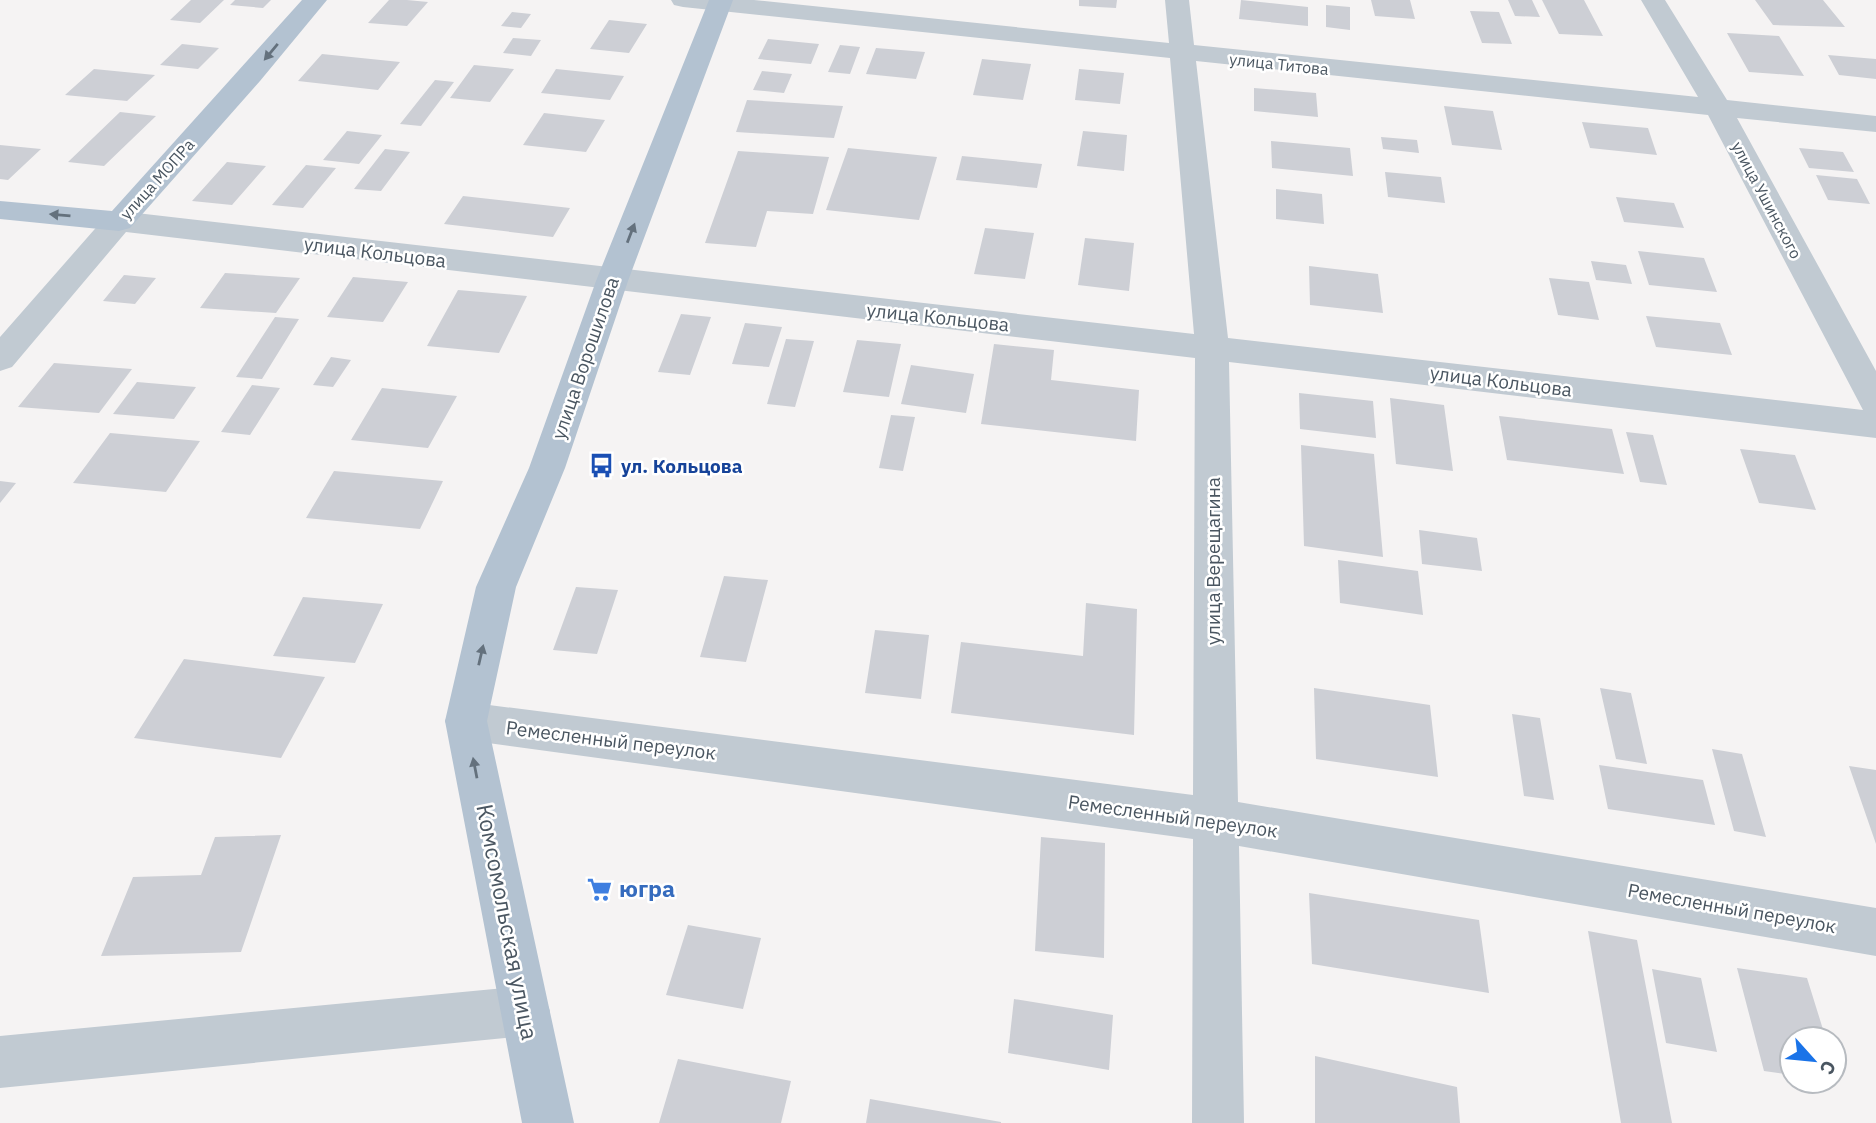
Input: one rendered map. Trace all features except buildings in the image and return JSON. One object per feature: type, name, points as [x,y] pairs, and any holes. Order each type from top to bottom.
[{"type":"main road","name":"улица МОПРа","points":[[119,221],[315,0]]},
{"type":"main road","name":"улица Ворошилова","points":[[466,721],[496,587],[547,468],[612,281],[721,2]]},
{"type":"main road","name":"улица Кольцова","points":[[0,210],[119,221]]},
{"type":"main road","name":"Комсомольская улица","points":[[466,721],[548,1123]]},
{"type":"street","name":"улица Титова","points":[[683,0],[1719,110],[1876,124]]},
{"type":"street","name":"улица Верещагина","points":[[1177,0],[1212,347],[1217,1123]]},
{"type":"street","name":"улица Ушинского","points":[[1653,0],[1719,110],[1876,402]]},
{"type":"street","name":"улица Кольцова","points":[[119,221],[612,281],[1212,347],[1876,425]]},
{"type":"street","name":"улица МОПРа","points":[[0,359],[119,221]]},
{"type":"street","name":"Ремесленный переулок","points":[[466,721],[1215,820],[1876,932]]},
{"type":"street","points":[[0,1062],[525,1011]]},
{"type":"place","name":"ул. Кольцова","points":[[601,466]]},
{"type":"place","name":"югра","points":[[599,889]]}]
